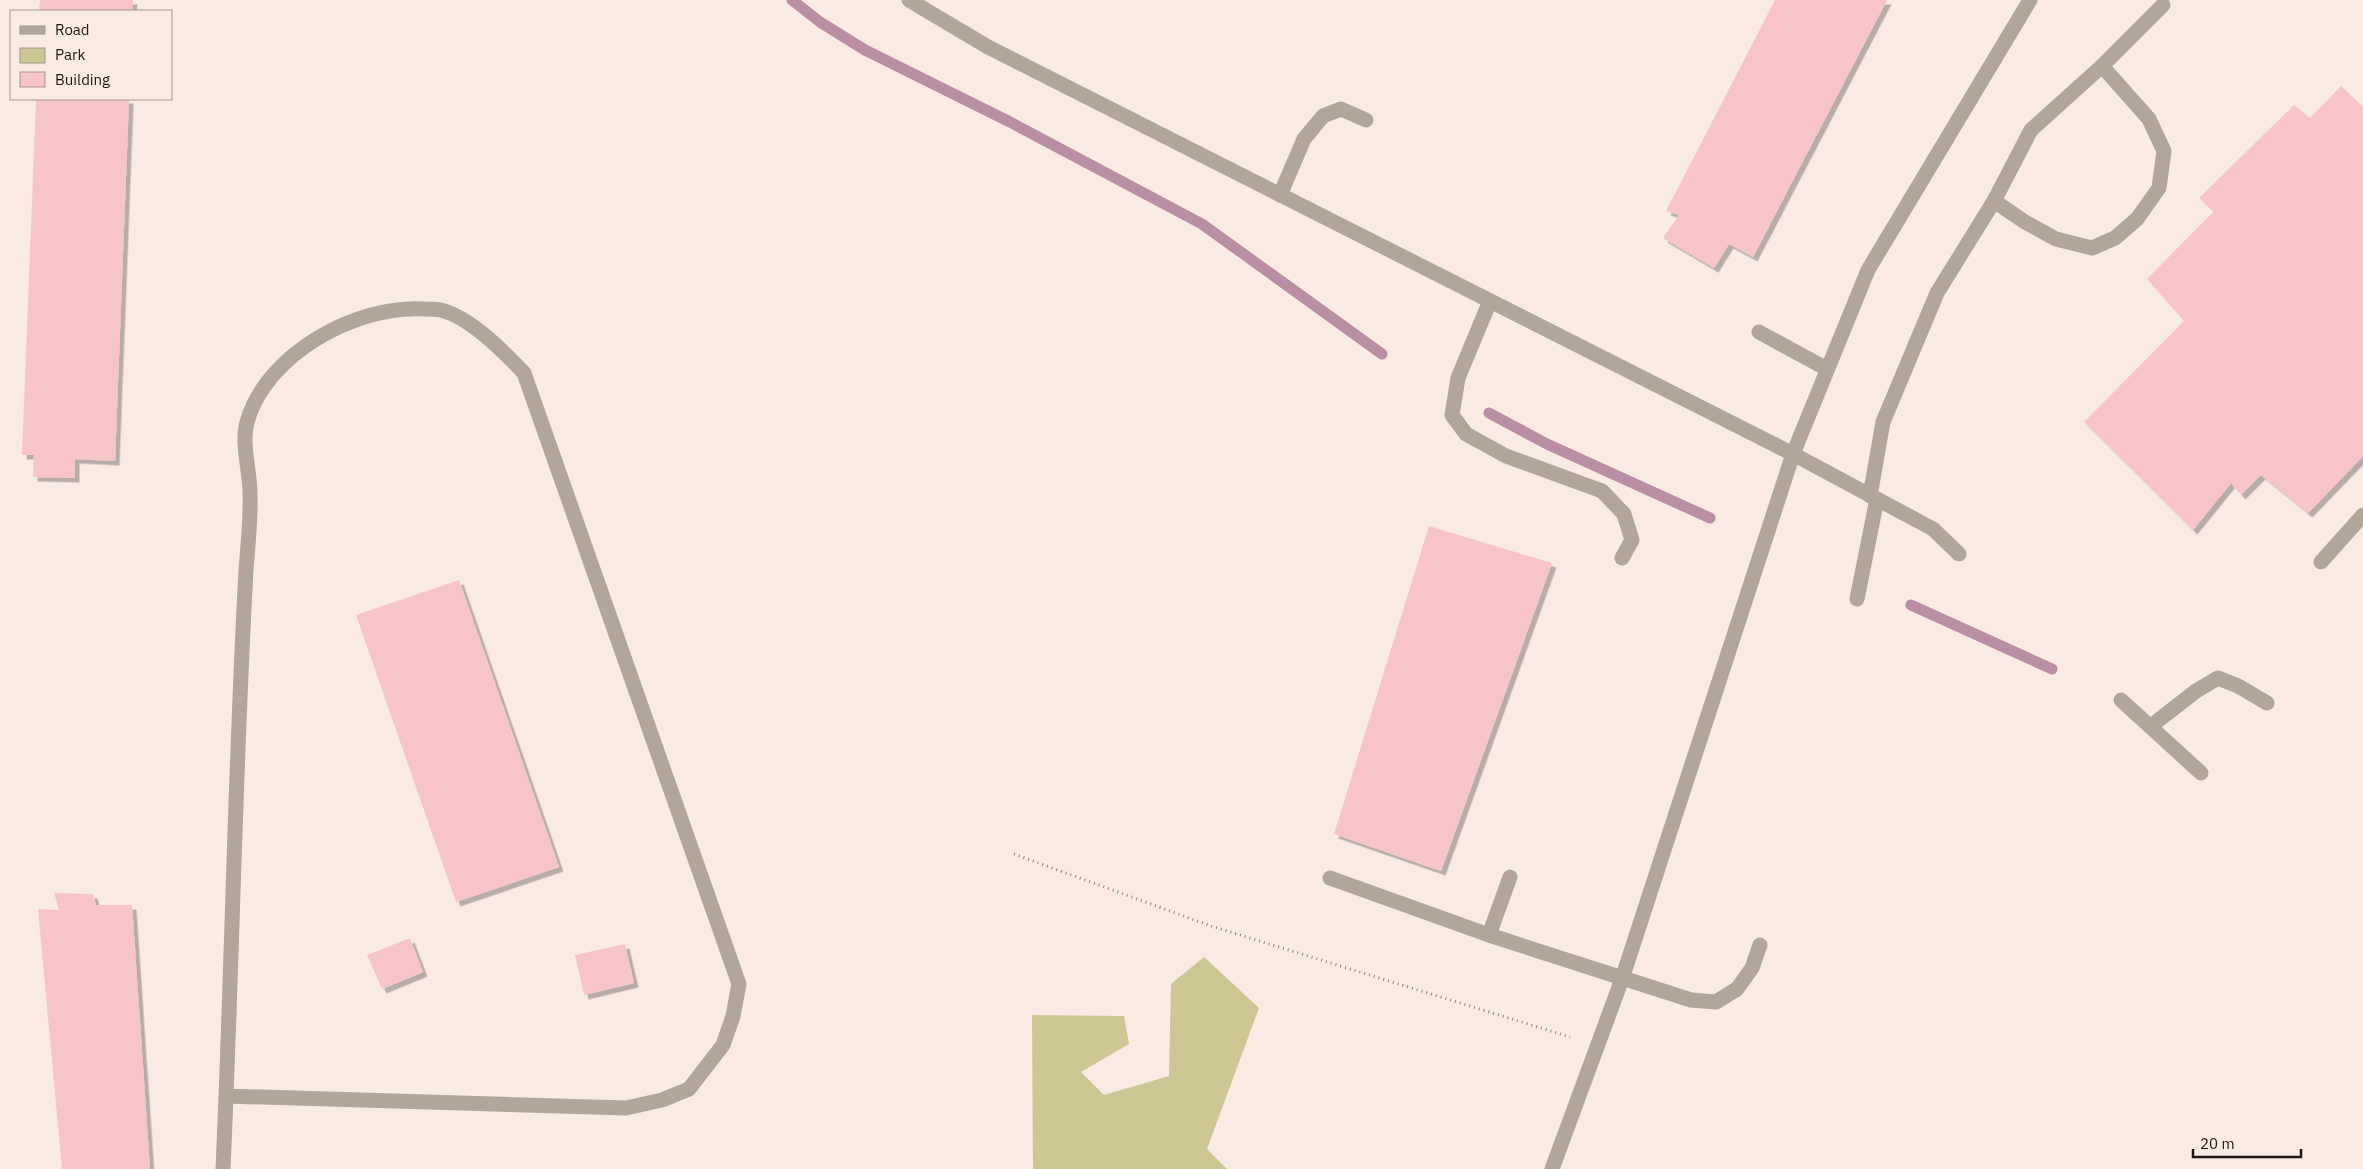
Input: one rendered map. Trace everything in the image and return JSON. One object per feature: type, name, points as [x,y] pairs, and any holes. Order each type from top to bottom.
[{"type":"lane","points":[[909,0],[988,48],[1793,454],[1932,529],[1959,554]]},
{"type":"lane","points":[[1552,1169],[1622,979],[1793,454],[1827,369],[1868,270],[2030,0]]},
{"type":"lane","points":[[1857,599],[1874,497],[1883,422],[1937,293],[1994,200],[2031,130],[2102,66],[2164,5]]},
{"type":"lane","points":[[1994,200],[2025,222],[2056,239],[2092,248],[2115,238],[2137,219],[2159,188],[2164,152],[2149,119],[2102,66]]},
{"type":"lane","points":[[1280,195],[1304,138],[1323,116],[1340,109],[1366,120]]},
{"type":"lane","points":[[1490,301],[1458,378],[1452,415],[1466,434],[1506,456],[1602,491],[1624,514],[1632,540],[1622,558]]},
{"type":"lane","points":[[223,1169],[226,1096],[251,496],[246,423],[264,384],[285,364],[324,334],[348,321],[380,311],[409,308],[442,310],[468,324],[496,344],[524,373],[739,984],[733,1016],[723,1045],[689,1089],[662,1100],[626,1108],[226,1096]]},
{"type":"lane","points":[[1759,332],[1827,369]]},
{"type":"lane","points":[[2321,562],[2363,515]]},
{"type":"lane","points":[[2151,726],[2196,691],[2218,678],[2238,686],[2267,703]]},
{"type":"lane","points":[[2121,700],[2201,773]]},
{"type":"lane","points":[[1489,935],[1510,877]]},
{"type":"lane","points":[[1330,878],[1489,935],[1691,1000],[1716,1002],[1737,988],[1752,968],[1760,945]]},
{"type":"path","points":[[1014,854],[1211,926],[1570,1036]]},
{"type":"green space","points":[[1204,957],[1259,1008],[1207,1149],[1227,1169],[1033,1169],[1032,1015],[1124,1016],[1129,1044],[1081,1072],[1104,1095],[1169,1076],[1171,984]]},
{"type":"building","points":[[40,0],[133,0],[132,10],[39,10]]},
{"type":"building","points":[[1775,0],[1887,0],[1753,257],[1729,244],[1714,268],[1663,238],[1679,215],[1666,211]]},
{"type":"building","points":[[2341,86],[2363,107],[2363,456],[2308,513],[2261,475],[2241,495],[2231,483],[2193,530],[2084,422],[2184,321],[2147,279],[2214,211],[2199,198],[2294,105],[2310,118]]},
{"type":"building","points":[[36,100],[129,100],[115,461],[75,459],[75,478],[33,477],[34,455],[22,455]]},
{"type":"building","points":[[1429,526],[1552,563],[1441,871],[1334,834]]},
{"type":"building","points":[[459,580],[559,867],[456,902],[356,615]]},
{"type":"building","points":[[54,893],[93,894],[96,905],[132,905],[150,1169],[62,1169],[38,909],[59,910]]},
{"type":"building","points":[[410,938],[423,972],[382,989],[367,955]]},
{"type":"building","points":[[625,944],[634,983],[584,995],[575,955]]},
{"type":"waterway","points":[[792,0],[820,22],[865,50],[1010,122],[1202,224],[1382,354]]},
{"type":"waterway","points":[[1489,413],[1547,444],[1710,518]]},
{"type":"waterway","points":[[1911,605],[2052,669]]}]
